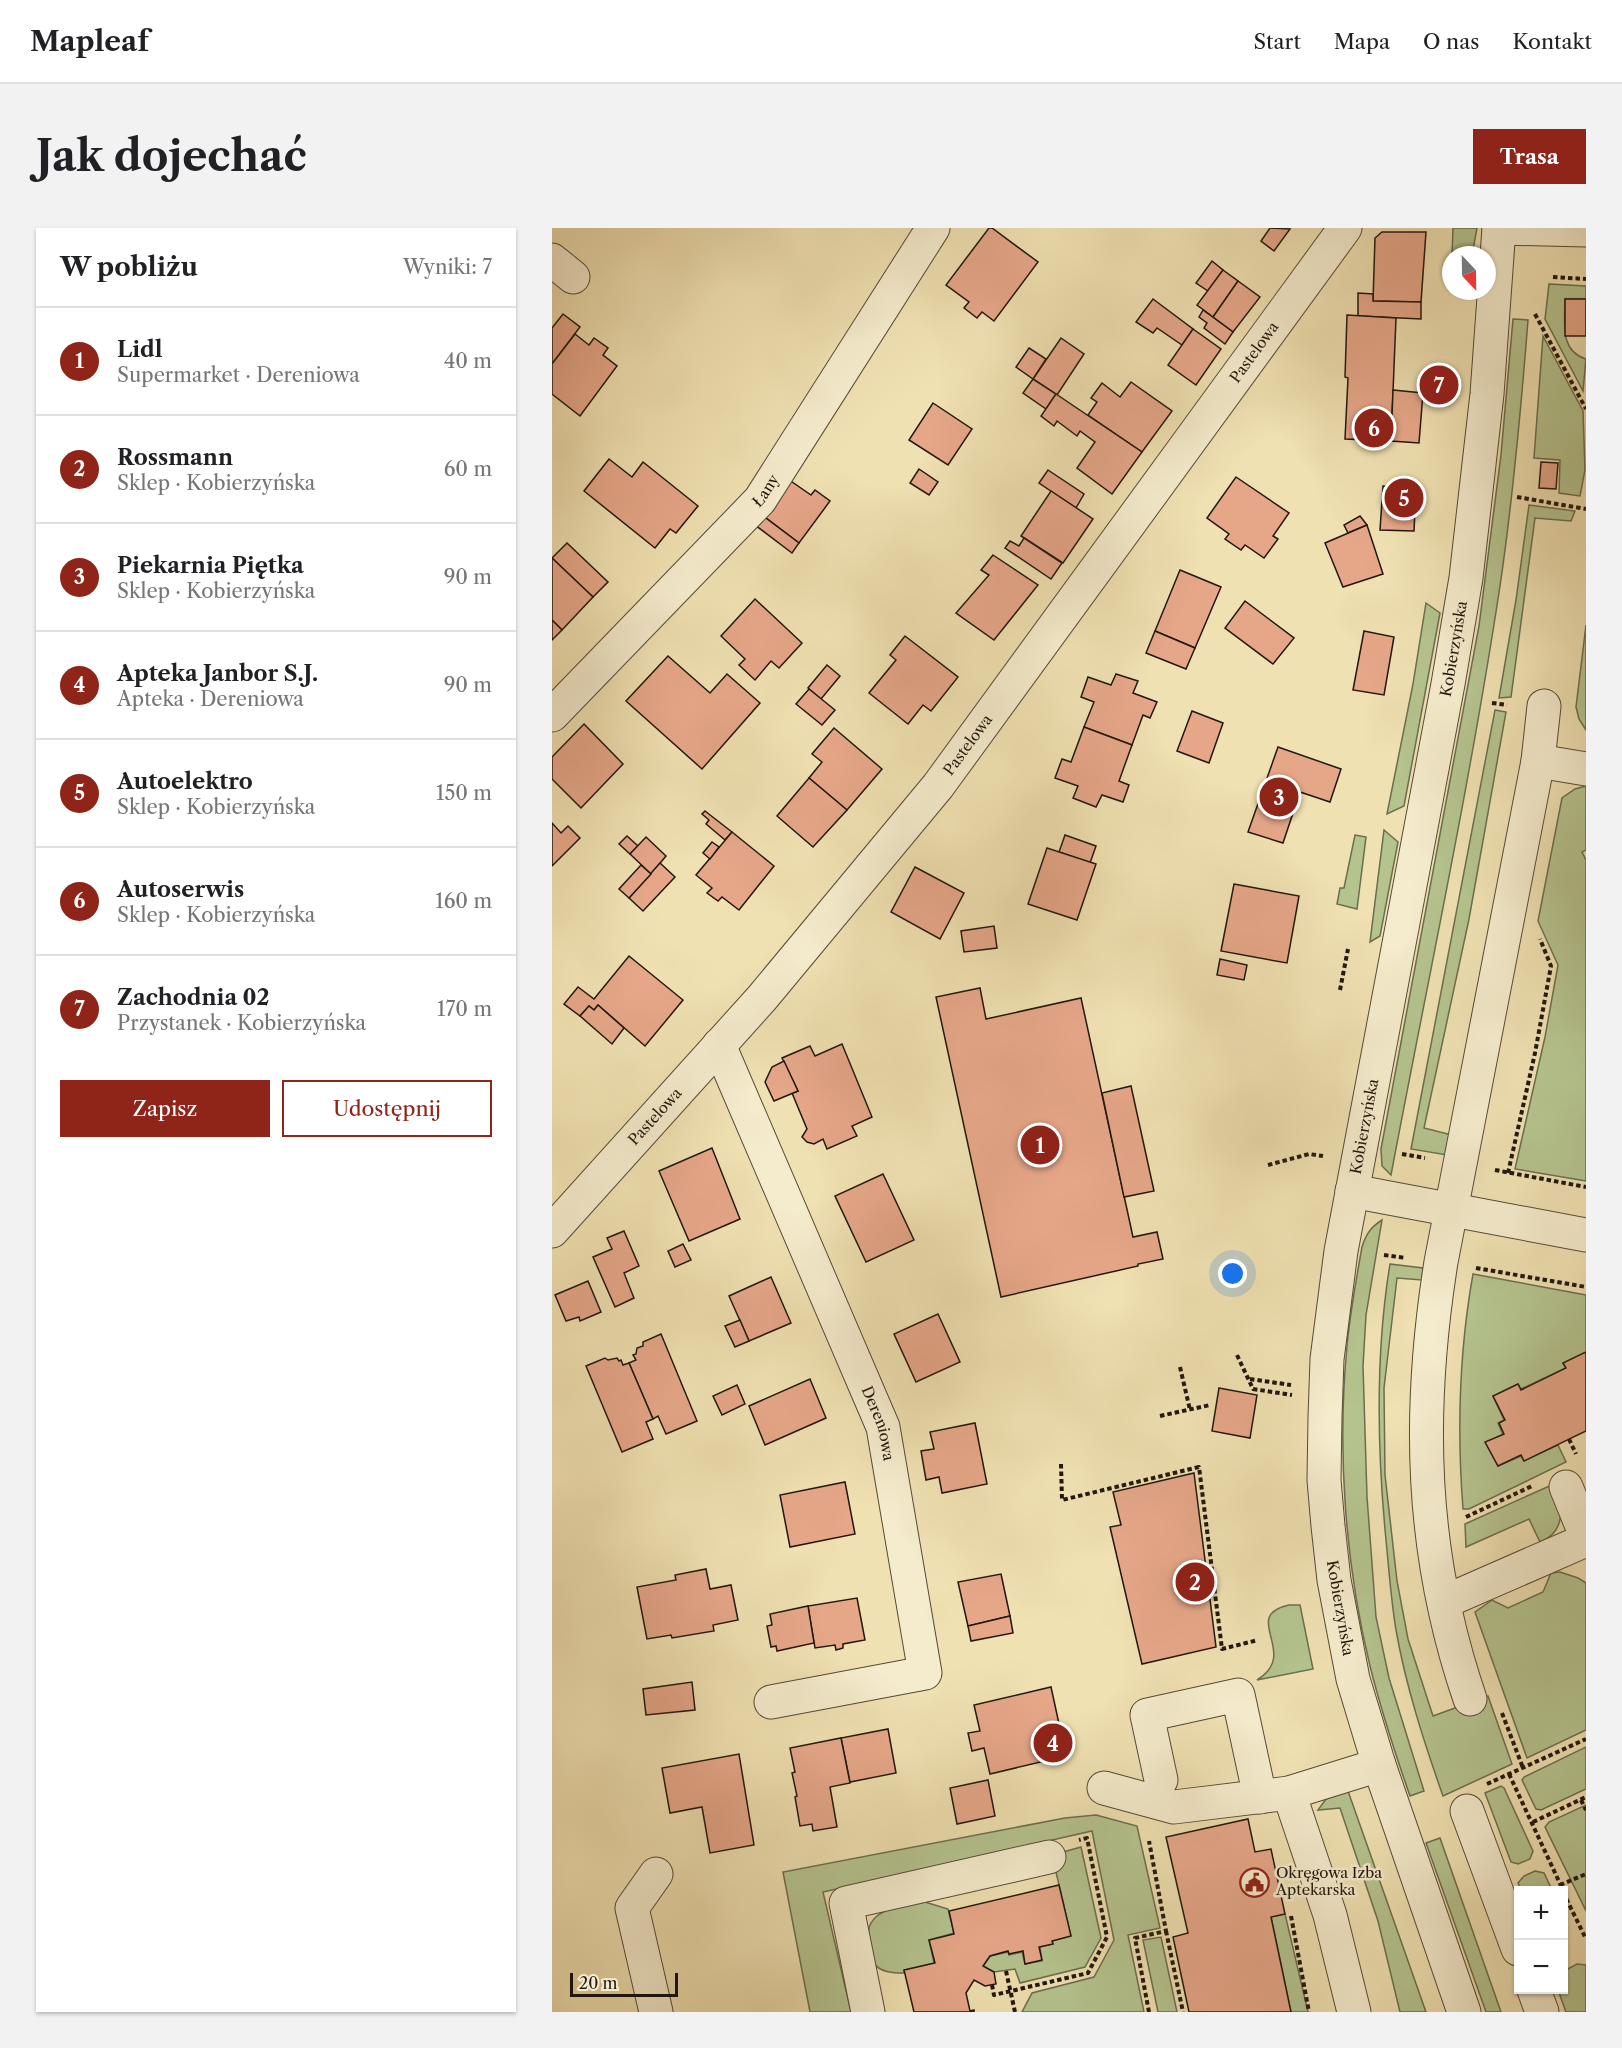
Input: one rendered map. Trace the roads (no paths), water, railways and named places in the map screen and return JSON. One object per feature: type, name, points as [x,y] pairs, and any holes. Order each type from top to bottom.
[{"type":"street","name":"Łany","points":[[552,715],[760,500],[933,228]]},
{"type":"street","name":"Pastelowa","points":[[552,1231],[769,989],[938,786],[1345,228]]},
{"type":"street","points":[[1499,228],[1586,230]]},
{"type":"street","name":"Kobierzyńska","points":[[1464,2012],[1363,1716],[1344,1637],[1334,1580],[1324,1480],[1327,1359],[1341,1251],[1466,578],[1479,480],[1499,228]]},
{"type":"street","points":[[1470,1699],[1450,1634],[1429,1504],[1426,1416],[1432,1319],[1538,761],[1544,706]]},
{"type":"street","points":[[1538,761],[1586,768]]},
{"type":"street","name":"Dereniowa","points":[[719,1045],[883,1427],[925,1673],[771,1702]]},
{"type":"street","points":[[1352,1191],[1586,1235]]},
{"type":"street","points":[[1552,1485],[1586,1536]]},
{"type":"street","points":[[1444,1602],[1586,1540]]},
{"type":"street","points":[[1161,1780],[1147,1715],[1238,1695],[1275,1795],[1330,1915],[1354,2012]]},
{"type":"street","points":[[1104,1788],[1174,1807],[1275,1795],[1379,1765]]},
{"type":"street","points":[[1472,1800],[1515,1940]]},
{"type":"street","points":[[868,2012],[846,1903],[1049,1857]]},
{"type":"street","points":[[656,1874],[632,1908],[656,2012]]},
{"type":"street","points":[[1536,1994],[1542,2012]]},
{"type":"place","name":"Zachodnia 02","points":[[1439,385]]},
{"type":"place","name":"Autoserwis","points":[[1374,428]]},
{"type":"place","name":"Autoelektro","points":[[1404,498]]},
{"type":"place","name":"Piekarnia Piętka","points":[[1279,797]]},
{"type":"place","name":"Lidl","points":[[1040,1145]]},
{"type":"place","name":"Rossmann","points":[[1195,1582]]},
{"type":"place","name":"Apteka Janbor S.J.","points":[[1053,1743]]},
{"type":"place","name":"Okręgowa Izba Aptekarska","points":[[1255,1882]]}]
